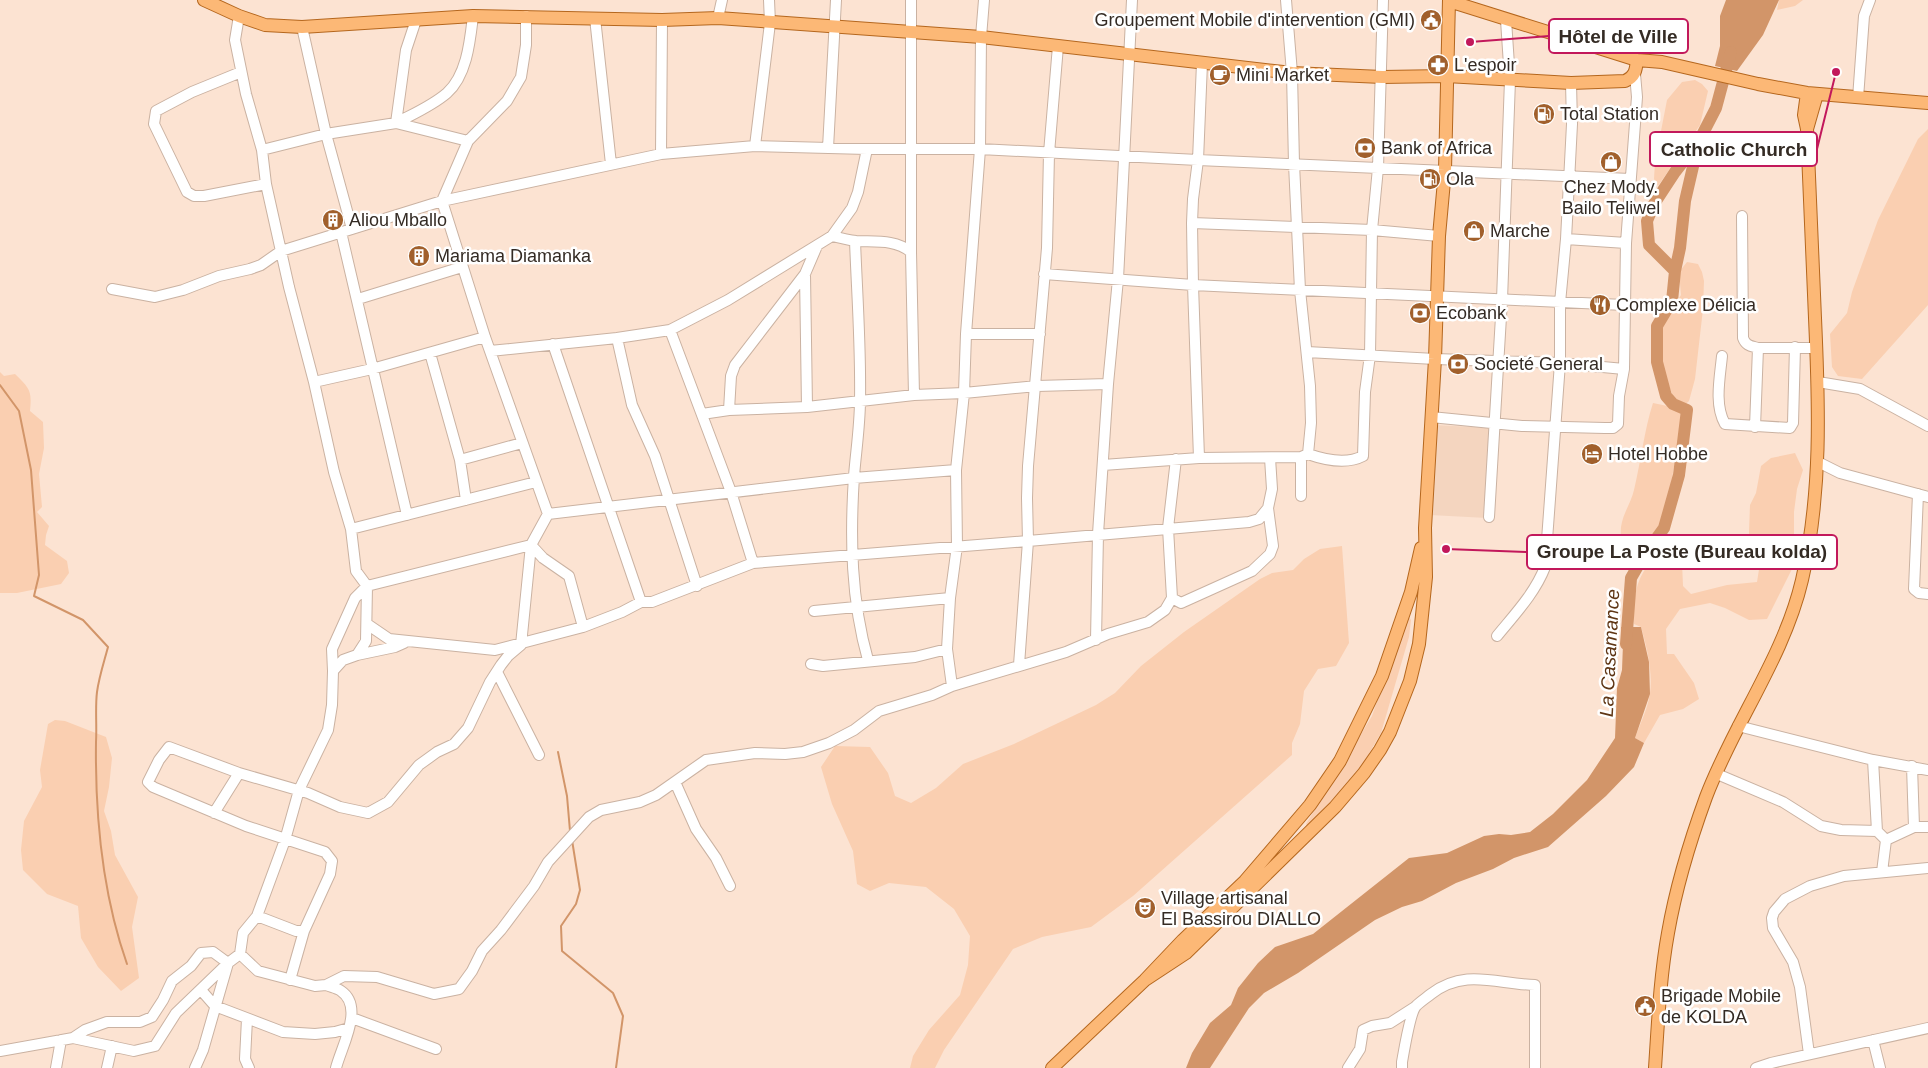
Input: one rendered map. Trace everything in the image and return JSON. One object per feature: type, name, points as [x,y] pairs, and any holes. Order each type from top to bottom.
[{"type":"main road","points":[[204,0],[239,16],[265,25],[302,27],[474,16],[662,20],[718,18],[981,37],[1292,73],[1446,76],[1571,83],[1625,81],[1631,79],[1635,74],[1637,60]]},
{"type":"main road","points":[[1145,980],[1186,953],[1225,913],[1317,826],[1364,773],[1390,732],[1410,680],[1420,644],[1426,577],[1425,528],[1445,170],[1447,0],[1637,60],[1662,62],[1783,89],[1858,98],[1928,103]]},
{"type":"main road","points":[[1655,1068],[1662,975],[1676,895],[1706,796],[1788,625],[1813,527],[1818,462],[1818,382],[1807,129],[1804,115],[1792,96],[1783,89]]},
{"type":"main road","points":[[1804,115],[1812,93]]},
{"type":"main road","points":[[1807,129],[1812,93]]},
{"type":"main road","points":[[1052,1068],[1145,980],[1183,940],[1245,881],[1310,805],[1340,761],[1382,676],[1411,592],[1425,528]]},
{"type":"street","points":[[718,18],[722,0]]},
{"type":"street","points":[[755,146],[770,23],[770,0]]},
{"type":"street","points":[[828,148],[836,0]]},
{"type":"street","points":[[911,0],[911,252],[914,395]]},
{"type":"street","points":[[952,686],[947,649],[956,546],[956,470],[964,393],[966,334],[980,149],[981,37],[984,0]]},
{"type":"street","points":[[1096,640],[1098,534],[1108,384],[1118,279],[1132,0]]},
{"type":"street","points":[[1286,0],[1292,73],[1300,290],[1307,352],[1311,424],[1300,496]]},
{"type":"street","points":[[1103,465],[1176,459],[1305,456],[1345,461],[1356,460],[1363,456],[1365,392],[1370,356],[1372,230],[1378,168],[1383,0]]},
{"type":"street","points":[[1858,98],[1864,16],[1870,0]]},
{"type":"street","points":[[239,16],[235,40],[241,72],[262,150],[266,184],[289,287],[350,530],[356,571],[367,586],[366,641],[357,655]]},
{"type":"street","points":[[262,150],[326,134],[396,122],[429,105],[448,92],[459,76],[470,45],[474,16]]},
{"type":"street","points":[[526,16],[526,45],[521,78],[507,101],[468,141],[442,201],[485,337],[548,514]]},
{"type":"street","points":[[595,18],[611,164]]},
{"type":"street","points":[[396,122],[406,50],[416,20]]},
{"type":"street","points":[[661,154],[662,20]]},
{"type":"street","points":[[1489,517],[1499,361],[1507,174],[1510,80],[1506,20]]},
{"type":"street","points":[[302,27],[326,134],[352,229]]},
{"type":"street","points":[[1019,665],[1028,540],[1028,482],[1047,248],[1049,153],[1058,46]]},
{"type":"street","points":[[1199,458],[1192,223],[1198,160],[1202,63]]},
{"type":"street","points":[[241,72],[169,103],[156,111],[154,124],[186,192],[194,196],[204,196],[266,184]]},
{"type":"street","points":[[1431,417],[1494,424],[1613,428],[1618,424],[1619,396],[1624,369],[1626,243],[1637,97],[1635,74]]},
{"type":"street","points":[[1497,636],[1531,594],[1540,581],[1545,567],[1560,363],[1560,302],[1566,239],[1572,124],[1571,83]]},
{"type":"street","points":[[396,122],[468,141]]},
{"type":"street","points":[[112,288],[154,297],[182,290],[219,276],[250,269],[261,265],[281,251],[442,201],[661,154],[755,146],[867,149],[980,149],[1630,179]]},
{"type":"street","points":[[490,351],[617,338],[670,330],[728,300],[832,236],[852,208],[858,192],[867,149]]},
{"type":"street","points":[[1742,216],[1743,338],[1749,346],[1758,348],[1816,348]]},
{"type":"street","points":[[1192,223],[1372,230],[1440,236]]},
{"type":"street","points":[[341,232],[407,515]]},
{"type":"street","points":[[832,236],[903,245],[911,252]]},
{"type":"street","points":[[1566,239],[1626,243]]},
{"type":"street","points":[[855,240],[860,401],[854,478],[852,556],[854,589],[868,660]]},
{"type":"street","points":[[729,410],[731,376],[735,365],[806,274],[817,246]]},
{"type":"street","points":[[358,299],[462,267]]},
{"type":"street","points":[[806,274],[807,407]]},
{"type":"street","points":[[1044,274],[1193,285],[1624,305]]},
{"type":"street","points":[[670,330],[731,492],[753,563]]},
{"type":"street","points":[[966,334],[1040,334]]},
{"type":"street","points":[[314,382],[372,369],[485,337]]},
{"type":"street","points":[[617,338],[632,405],[654,456],[698,586]]},
{"type":"street","points":[[553,344],[641,602]]},
{"type":"street","points":[[1722,356],[1720,416],[1725,424],[1790,428],[1792,427],[1795,347]]},
{"type":"street","points":[[1755,427],[1758,348]]},
{"type":"street","points":[[430,352],[460,460],[466,500]]},
{"type":"street","points":[[1307,352],[1560,363],[1624,369]]},
{"type":"street","points":[[1818,382],[1860,389],[1928,426]]},
{"type":"street","points":[[702,414],[729,410],[807,407],[914,395],[964,393],[1037,386],[1108,384]]},
{"type":"street","points":[[460,460],[522,443]]},
{"type":"street","points":[[1172,598],[1180,603],[1252,571],[1270,554],[1273,546],[1268,508],[1272,489],[1270,458]]},
{"type":"street","points":[[240,954],[258,971],[316,986],[326,985],[344,976],[377,977],[434,994],[459,989],[472,971],[482,951],[501,930],[534,886],[548,862],[589,817],[601,810],[640,802],[656,795],[706,760],[755,753],[794,753],[829,744],[854,730],[879,711],[906,704],[952,686],[1066,652],[1148,622],[1165,610],[1172,598],[1168,528],[1176,459]]},
{"type":"street","points":[[1818,462],[1840,473],[1923,496],[1914,588],[1919,593],[1928,594]]},
{"type":"street","points":[[548,514],[854,478],[956,470]]},
{"type":"street","points":[[350,530],[536,482]]},
{"type":"street","points":[[367,624],[389,640],[495,650],[583,627],[622,612],[641,602],[652,602],[698,586],[753,563],[1249,522],[1259,519],[1268,508]]},
{"type":"street","points":[[290,980],[304,931],[330,874],[332,861],[325,852],[286,840],[214,813],[153,787],[148,782],[158,760],[169,748],[239,773],[299,790],[340,807],[368,814],[388,802],[419,765],[437,752],[454,744],[463,733],[497,672],[508,656],[521,644],[530,545],[548,514]]},
{"type":"street","points":[[0,1051],[74,1038],[134,1051],[155,1046],[176,1013],[228,963],[240,954],[244,933],[257,916],[286,840],[299,790],[328,730],[332,705],[332,649],[355,598],[367,586],[530,545]]},
{"type":"street","points":[[530,545],[543,558],[569,576],[583,627]]},
{"type":"street","points":[[814,611],[950,598]]},
{"type":"street","points":[[333,672],[343,660],[395,647],[405,642]]},
{"type":"street","points":[[811,664],[823,666],[868,660],[915,657],[947,649]]},
{"type":"street","points":[[497,672],[539,755]]},
{"type":"street","points":[[1738,726],[1873,760],[1928,770]]},
{"type":"street","points":[[1873,760],[1877,831],[1886,840]]},
{"type":"street","points":[[1912,766],[1914,828]]},
{"type":"street","points":[[214,813],[239,773]]},
{"type":"street","points":[[1717,774],[1783,802],[1821,826],[1841,830],[1877,831]]},
{"type":"street","points":[[675,782],[696,829],[716,858],[730,886]]},
{"type":"street","points":[[1886,840],[1914,828],[1928,827]]},
{"type":"street","points":[[1882,872],[1886,840]]},
{"type":"street","points":[[1809,1054],[1800,987],[1793,962],[1773,928],[1772,918],[1785,899],[1810,886],[1844,876],[1928,868]]},
{"type":"street","points":[[257,916],[296,931],[304,931]]},
{"type":"street","points":[[74,1038],[85,1030],[107,1022],[140,1022],[152,1017],[164,1000],[172,981],[190,966],[200,953],[213,952],[228,963]]},
{"type":"street","points":[[195,1068],[203,1050],[228,963]]},
{"type":"street","points":[[1348,1068],[1360,1049],[1363,1030],[1372,1026],[1390,1023],[1444,985],[1460,980],[1477,979],[1535,985],[1535,1068]]},
{"type":"street","points":[[326,985],[342,991],[350,1003],[352,1018],[336,1068]]},
{"type":"street","points":[[201,990],[215,1006],[283,1032],[315,1034],[335,1032],[349,1028]]},
{"type":"street","points":[[1402,1068],[1415,1007]]},
{"type":"street","points":[[352,1018],[436,1049]]},
{"type":"street","points":[[247,1019],[245,1059],[249,1068]]},
{"type":"street","points":[[1756,1068],[1809,1054],[1928,1028]]},
{"type":"street","points":[[56,1068],[61,1040]]},
{"type":"street","points":[[1874,1040],[1880,1068]]},
{"type":"street","points":[[107,1068],[112,1046]]},
{"type":"street","points":[[1354,1058],[1359,1068]]},
{"type":"shaded area","points":[[1726,0],[1779,0],[1763,35],[1737,71],[1715,66],[1720,46],[1720,16]]},
{"type":"shaded area","points":[[1779,0],[1803,0],[1795,6],[1777,10]]},
{"type":"shaded area","points":[[1695,80],[1708,91],[1700,125],[1658,186],[1654,179],[1655,162],[1667,100],[1682,82]]},
{"type":"shaded area","points":[[1928,129],[1928,305],[1862,379],[1838,376],[1832,367],[1830,334],[1847,313],[1852,292],[1878,220],[1918,139]]},
{"type":"shaded area","points":[[1687,262],[1698,264],[1702,272],[1704,281],[1703,309],[1695,379],[1689,401],[1681,408],[1674,399],[1660,363],[1663,323],[1681,295],[1679,272]]},
{"type":"shaded area","points":[[0,372],[4,376],[15,374],[24,383],[29,390],[31,398],[30,411],[43,422],[44,448],[39,474],[42,507],[37,512],[49,526],[45,545],[67,561],[69,573],[61,584],[17,593],[0,593]]},
{"type":"shaded area","points":[[1653,403],[1677,408],[1683,414],[1666,513],[1660,528],[1635,563],[1628,564],[1622,546],[1621,527],[1634,490]]},
{"type":"shaded area","points":[[1434,425],[1491,428],[1487,518],[1430,515]]},
{"type":"shaded area","points":[[1795,453],[1803,470],[1797,489],[1794,512],[1794,565],[1767,619],[1749,620],[1710,603],[1680,609],[1666,629],[1667,654],[1674,654],[1694,683],[1699,699],[1683,709],[1660,715],[1644,743],[1635,738],[1646,710],[1651,685],[1650,668],[1641,627],[1634,624],[1636,589],[1639,581],[1647,566],[1653,560],[1682,563],[1683,586],[1691,594],[1727,585],[1757,582],[1760,563],[1749,548],[1749,532],[1750,505],[1756,493],[1761,466],[1771,458]]},
{"type":"shaded area","points":[[1342,546],[1349,643],[1336,666],[1318,669],[1304,691],[1300,724],[1292,743],[1292,755],[1133,896],[1091,927],[1042,937],[1013,949],[944,1050],[935,1068],[910,1068],[913,1056],[929,1030],[960,995],[968,965],[970,936],[954,909],[926,887],[889,883],[870,891],[857,884],[853,851],[832,804],[821,767],[835,746],[870,747],[888,773],[895,796],[911,803],[936,788],[963,764],[1014,744],[1096,705],[1115,693],[1141,666],[1184,632],[1260,579],[1272,573],[1293,570],[1304,559],[1320,549]]},
{"type":"shaded area","points":[[1407,614],[1411,620],[1409,637],[1381,733],[1357,774],[1307,826],[1306,824],[1372,716]]},
{"type":"shaded area","points":[[1621,627],[1641,627],[1649,662],[1650,694],[1635,738],[1644,743],[1634,767],[1606,796],[1548,847],[1514,858],[1493,869],[1456,883],[1422,901],[1402,907],[1375,920],[1298,973],[1264,993],[1249,1008],[1210,1068],[1186,1068],[1192,1053],[1210,1023],[1231,1005],[1238,988],[1258,963],[1275,947],[1313,934],[1409,858],[1447,853],[1484,836],[1530,832],[1553,814],[1587,780],[1615,738],[1617,688],[1622,670],[1623,644]]},
{"type":"shaded area","points":[[55,720],[65,721],[106,737],[112,758],[104,811],[111,831],[115,855],[138,897],[132,927],[139,978],[121,991],[98,967],[81,938],[78,906],[47,894],[23,870],[21,850],[24,821],[42,787],[40,770],[48,724]]},
{"type":"waterway","name":"La Casamance","points":[[1626,644],[1631,578],[1643,557],[1664,528],[1679,475],[1687,410],[1673,404],[1666,396],[1657,362],[1657,326],[1672,301],[1675,271],[1649,245],[1647,221],[1654,204],[1675,172],[1699,141],[1716,108],[1731,52]]},
{"type":"waterway","points":[[1675,271],[1680,248],[1685,201],[1698,145]]},
{"type":"waterway","points":[[0,385],[19,411],[31,470],[39,575],[34,596],[83,620],[108,647],[96,698],[97,798],[102,854],[111,910],[127,964]]},
{"type":"waterway","points":[[558,752],[567,796],[570,831]]},
{"type":"waterway","points":[[572,840],[580,890],[576,904],[561,926],[562,951],[613,993],[623,1016],[616,1068]]},
{"type":"place","name":"Groupement Mobile d'intervention (GMI)","points":[[1431,20]]},
{"type":"place","name":"Hôtel de Ville","points":[[1470,42]]},
{"type":"place","name":"L'espoir","points":[[1438,65]]},
{"type":"place","name":"Catholic Church","points":[[1836,72]]},
{"type":"place","name":"Mini Market","points":[[1220,75]]},
{"type":"place","name":"Total Station","points":[[1544,114]]},
{"type":"place","name":"Bank of Africa","points":[[1365,148]]},
{"type":"place","name":"Chez Mody. Bailo Teliwel","points":[[1611,162]]},
{"type":"place","name":"Ola","points":[[1430,179]]},
{"type":"place","name":"Aliou Mballo","points":[[333,220]]},
{"type":"place","name":"Marche","points":[[1474,231]]},
{"type":"place","name":"Mariama Diamanka","points":[[419,256]]},
{"type":"place","name":"Complexe Délicia","points":[[1600,305]]},
{"type":"place","name":"Ecobank","points":[[1420,313]]},
{"type":"place","name":"Societé General","points":[[1458,364]]},
{"type":"place","name":"Hotel Hobbe","points":[[1592,454]]},
{"type":"place","name":"Groupe La Poste (Bureau kolda)","points":[[1446,549]]},
{"type":"place","name":"Village artisanal El Bassirou DIALLO","points":[[1145,908]]},
{"type":"place","name":"Brigade Mobile de KOLDA","points":[[1645,1006]]}]
